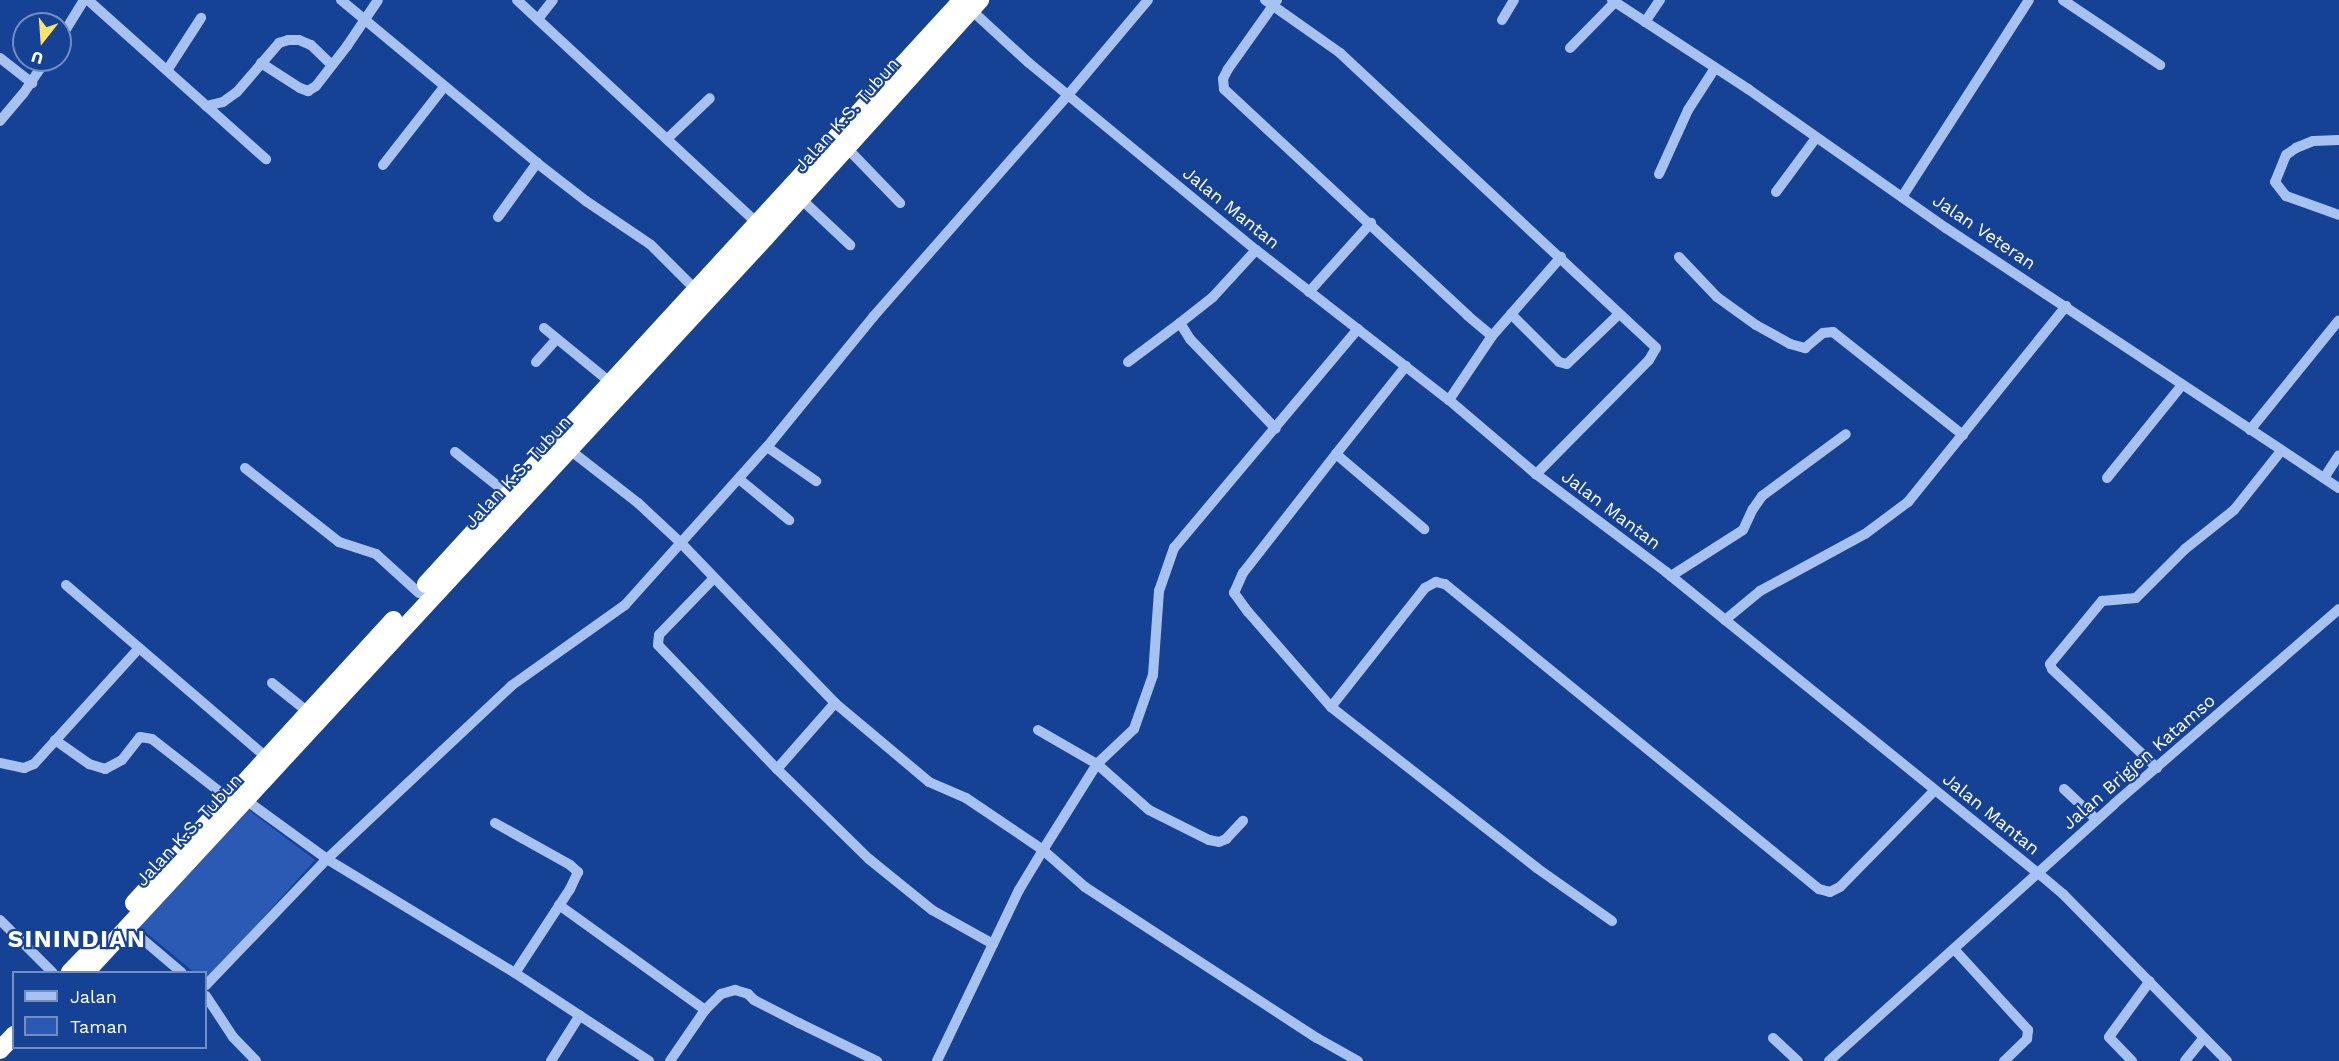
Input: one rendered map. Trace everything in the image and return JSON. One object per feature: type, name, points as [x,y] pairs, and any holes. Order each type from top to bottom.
[{"type":"highway","name":"Jalan K.S. Tubun","points":[[71,971],[236,797],[562,445],[800,198],[969,3]]},
{"type":"highway","name":"Jalan K.S. Tubun","points":[[87,971],[128,927],[236,797],[266,757],[508,494],[562,445],[610,382],[757,223],[969,3]]},
{"type":"highway","points":[[0,1050],[12,1037]]},
{"type":"highway","points":[[6,1061],[17,1049]]},
{"type":"street","points":[[72,21],[86,0],[168,69],[266,159]]},
{"type":"street","points":[[341,0],[537,163],[586,201],[651,245],[696,290]]},
{"type":"street","points":[[261,63],[308,91],[316,86],[378,0]]},
{"type":"street","points":[[517,0],[757,223]]},
{"type":"street","points":[[538,19],[553,0]]},
{"type":"street","points":[[207,984],[327,859],[511,686],[625,605],[740,479],[873,317],[1068,95],[1148,0]]},
{"type":"street","points":[[1502,20],[1514,0]]},
{"type":"street","points":[[1645,22],[1660,0]]},
{"type":"street","points":[[1902,197],[2029,0]]},
{"type":"street","points":[[2063,0],[2160,64]]},
{"type":"street","points":[[1570,48],[1613,1]]},
{"type":"street","name":"Jalan Veteran","points":[[1613,1],[2182,385],[2339,488]]},
{"type":"street","points":[[1492,336],[1224,88],[1223,79],[1228,69],[1272,2],[1340,53],[1654,346],[1656,351],[1627,383],[1536,474]]},
{"type":"street","name":"Jalan Mantan","points":[[969,3],[1068,95],[1256,250],[1449,400],[1536,474],[1671,576],[2038,873],[2150,981],[2203,1039],[2227,1061]]},
{"type":"street","points":[[168,69],[201,18]]},
{"type":"street","points":[[206,106],[223,102],[237,92],[279,44],[299,40],[311,45],[332,65]]},
{"type":"street","points":[[0,58],[32,83]]},
{"type":"street","points":[[1659,174],[1688,110],[1715,68]]},
{"type":"street","points":[[0,121],[39,72]]},
{"type":"street","points":[[383,165],[444,87]]},
{"type":"street","points":[[667,139],[710,98]]},
{"type":"street","points":[[1776,192],[1816,138]]},
{"type":"street","points":[[2339,140],[2313,141],[2296,148],[2286,155],[2275,182],[2286,196],[2339,214]]},
{"type":"street","points":[[846,147],[900,202]]},
{"type":"street","points":[[498,217],[537,163]]},
{"type":"street","points":[[800,198],[850,245]]},
{"type":"street","points":[[1309,292],[1371,223]]},
{"type":"street","points":[[1128,362],[1213,297],[1256,250]]},
{"type":"street","points":[[1449,400],[1492,336],[1561,257]]},
{"type":"street","points":[[1679,257],[1717,297],[1756,325],[1790,344],[1805,348],[1823,333],[1833,332],[1963,435]]},
{"type":"street","points":[[1725,620],[1760,591],[1842,547],[1908,502],[2066,306]]},
{"type":"street","points":[[1511,314],[1559,363],[1567,364],[1619,314]]},
{"type":"street","points":[[2250,430],[2339,320]]},
{"type":"street","points":[[1180,323],[1190,339],[1276,429]]},
{"type":"street","points":[[544,328],[610,382]]},
{"type":"street","points":[[937,1061],[1019,890],[1042,850],[1097,764],[1134,729],[1155,664],[1156,612],[1169,557],[1358,329]]},
{"type":"street","points":[[536,362],[557,339]]},
{"type":"street","points":[[1406,366],[1243,573],[1234,592],[1248,612],[1331,707],[1537,868],[1612,921]]},
{"type":"street","points":[[2107,478],[2182,385]]},
{"type":"street","points":[[1671,576],[1743,530],[1762,496],[1846,434]]},
{"type":"street","points":[[562,445],[639,503],[682,544],[835,703],[929,782],[966,798],[1042,850],[1085,887],[1317,1038],[1358,1061]]},
{"type":"street","points":[[767,447],[816,481]]},
{"type":"street","points":[[2157,768],[2052,669],[2050,664],[2102,601],[2136,598],[2185,549],[2234,510],[2281,451]]},
{"type":"street","points":[[455,452],[508,494]]},
{"type":"street","points":[[1336,454],[1424,529]]},
{"type":"street","points":[[2324,478],[2339,454]]},
{"type":"street","points":[[245,468],[339,542],[376,554],[419,592]]},
{"type":"street","points":[[740,479],[789,520]]},
{"type":"street","points":[[714,579],[659,635],[656,643],[777,769],[869,859],[915,898],[993,944]]},
{"type":"street","points":[[1331,707],[1425,588],[1436,582],[1450,589],[1819,889],[1830,892],[1840,887],[1935,791]]},
{"type":"street","points":[[66,585],[266,757]]},
{"type":"street","name":"Jalan Brigjen Katamso","points":[[1829,1061],[2097,820],[2339,609]]},
{"type":"street","points":[[0,764],[29,768],[139,648]]},
{"type":"street","points":[[272,683],[308,712]]},
{"type":"street","points":[[777,769],[835,703]]},
{"type":"street","points":[[1038,730],[1097,764],[1149,810],[1215,842],[1226,838],[1243,821]]},
{"type":"street","points":[[55,740],[89,764],[105,769],[122,760],[140,737],[152,739],[327,859],[515,973],[649,1061]]},
{"type":"street","points":[[2064,789],[2097,820]]},
{"type":"street","points":[[495,823],[570,865],[578,872],[515,973]]},
{"type":"street","points":[[559,905],[705,1010]]},
{"type":"street","points":[[0,920],[51,971]]},
{"type":"street","points":[[128,927],[180,971]]},
{"type":"street","points":[[1954,949],[2028,1030],[2027,1039],[2004,1061]]},
{"type":"street","points":[[2132,1061],[2109,1037],[2150,981]]},
{"type":"street","points":[[669,1061],[705,1010],[721,994],[741,992],[878,1061]]},
{"type":"street","points":[[207,998],[233,1037],[256,1061]]},
{"type":"street","points":[[551,1061],[580,1015]]},
{"type":"street","points":[[1773,1038],[1798,1061]]},
{"type":"street","points":[[2185,1061],[2203,1039]]},
{"type":"green space","points":[[246,808],[315,860],[207,980],[207,971],[193,971],[138,926]]},
{"type":"district","name":"SININDIAN","points":[[77,940]]}]
